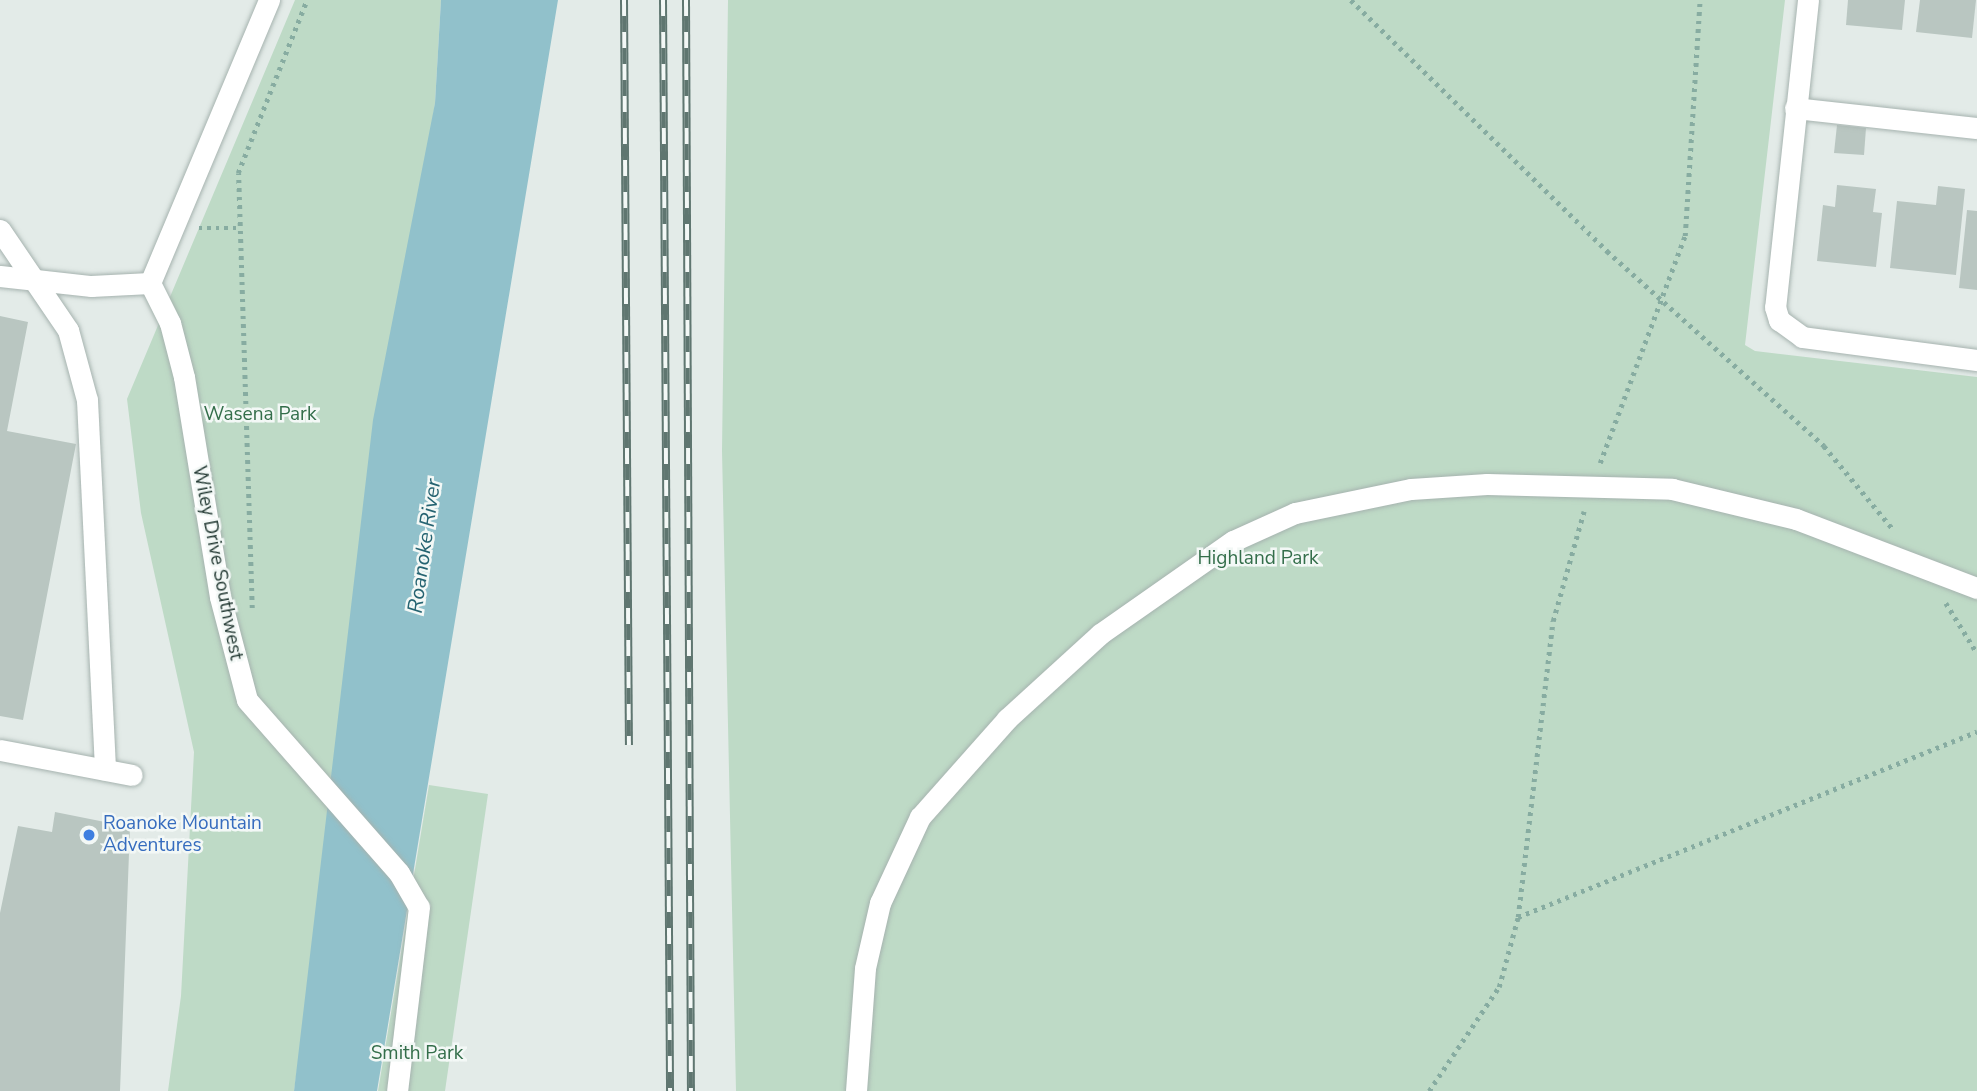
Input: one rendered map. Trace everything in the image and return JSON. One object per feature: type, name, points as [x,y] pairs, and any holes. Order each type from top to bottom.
[{"type":"street","points":[[0,276],[36,282],[150,283],[269,0]]},
{"type":"street","points":[[1808,0],[1775,307],[1779,320],[1802,337],[1977,360]]},
{"type":"street","points":[[1795,108],[1977,128]]},
{"type":"street","points":[[0,230],[68,330],[87,400],[106,770]]},
{"type":"street","name":"Wiley Drive Southwest","points":[[150,283],[170,323],[184,377],[239,679],[262,722],[411,889],[420,930],[397,1091]]},
{"type":"street","points":[[856,1091],[865,968],[897,858],[951,778],[1100,634],[1233,541],[1295,513],[1412,489],[1672,489],[1735,501],[1977,588]]},
{"type":"street","points":[[0,750],[132,775]]},
{"type":"path","points":[[252,612],[236,228],[238,173],[307,0]]},
{"type":"path","points":[[1350,0],[1663,302],[1824,446],[1919,566],[1977,653]]},
{"type":"path","points":[[1429,1091],[1499,986],[1518,918],[1553,621],[1591,487],[1663,302],[1685,236],[1692,188],[1700,0]]},
{"type":"path","points":[[174,228],[236,228]]},
{"type":"path","points":[[1518,918],[1977,732]]},
{"type":"green space","name":"Wasena Park","points":[[295,0],[441,0],[435,103],[294,1091],[168,1091],[181,996],[194,752],[141,513],[127,399]]},
{"type":"green space","name":"Highland Park","points":[[728,0],[1785,0],[1745,345],[1755,351],[1977,377],[1977,1091],[736,1091],[722,451]]},
{"type":"green space","name":"Smith Park","points":[[429,785],[488,794],[445,1091],[378,1091]]},
{"type":"water","name":"Roanoke River","points":[[441,0],[558,0],[377,1091],[294,1091],[373,420],[435,103]]},
{"type":"building","points":[[1848,0],[1905,0],[1902,30],[1846,25]]},
{"type":"building","points":[[1920,0],[1976,0],[1972,38],[1916,32]]},
{"type":"building","points":[[1837,125],[1866,128],[1864,155],[1834,153]]},
{"type":"building","points":[[1837,185],[1876,189],[1873,212],[1882,213],[1876,267],[1817,261],[1823,205],[1835,207]]},
{"type":"building","points":[[1938,186],[1965,189],[1956,275],[1890,268],[1897,201],[1936,205]]},
{"type":"building","points":[[1967,210],[1977,211],[1977,290],[1959,288]]},
{"type":"building","points":[[0,316],[28,322],[7,431],[76,444],[23,720],[0,716]]},
{"type":"building","points":[[55,812],[130,827],[120,1091],[0,1091],[0,913],[18,826],[52,832]]},
{"type":"railway","points":[[624,0],[629,745]]},
{"type":"railway","points":[[663,0],[670,1091]]},
{"type":"railway","points":[[686,0],[691,1091]]},
{"type":"place","name":"Roanoke Mountain Adventures","points":[[89,835]]}]
